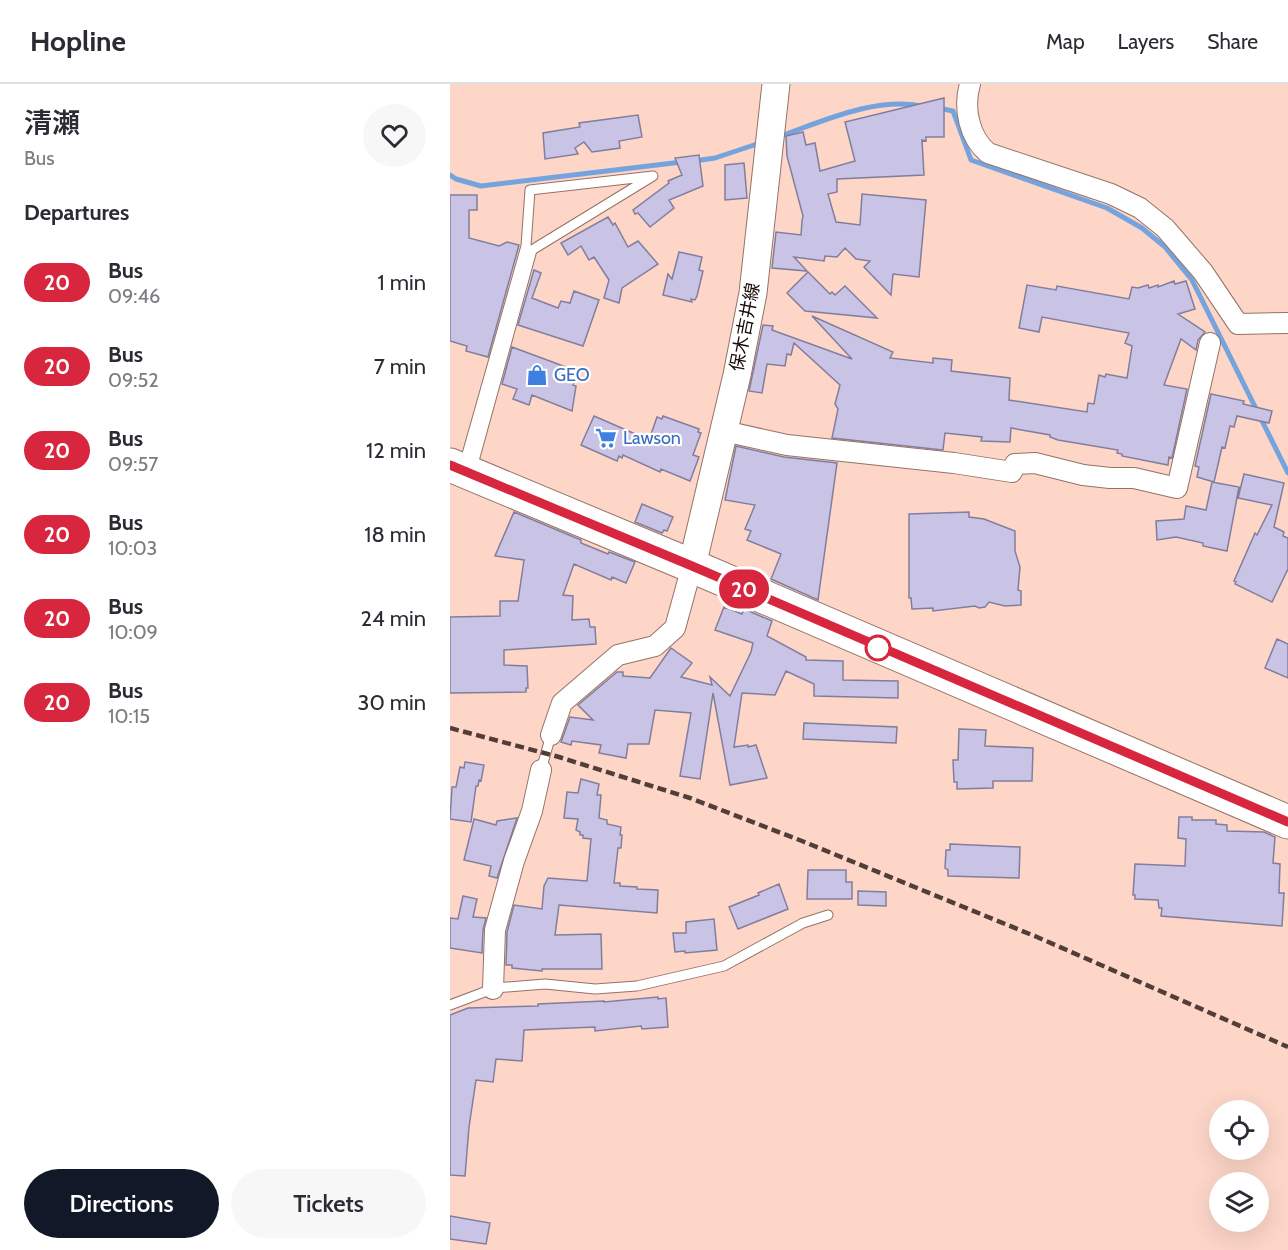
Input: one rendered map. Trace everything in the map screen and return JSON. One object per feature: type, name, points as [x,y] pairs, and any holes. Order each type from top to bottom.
[{"type":"highway","points":[[461,470],[692,566],[1288,822]]},
{"type":"main road","name":"保木吉井線","points":[[692,566],[753,293],[776,84]]},
{"type":"street","points":[[970,84],[966,98],[967,113],[978,144],[988,153],[1111,194],[1140,208],[1165,228],[1203,272],[1238,324],[1288,323]]},
{"type":"street","points":[[724,431],[787,445],[954,463],[1012,472],[1015,464],[1035,463],[1083,475],[1134,478],[1177,488],[1210,344]]},
{"type":"street","points":[[551,735],[562,703],[618,655],[655,646],[675,628],[692,566]]},
{"type":"street","points":[[493,989],[495,930],[514,861],[532,812],[541,770]]},
{"type":"lane","points":[[653,176],[532,250],[461,470],[526,246],[530,190],[653,176]]},
{"type":"lane","points":[[541,770],[551,735]]},
{"type":"lane","points":[[450,1005],[493,989],[545,984],[596,988],[637,987],[724,966],[803,923],[828,915]]},
{"type":"building","points":[[944,98],[944,137],[926,137],[926,141],[922,140],[924,175],[837,179],[837,192],[828,194],[836,222],[860,225],[862,194],[926,200],[919,277],[893,274],[891,295],[864,267],[870,261],[856,259],[845,248],[837,257],[825,256],[824,261],[794,257],[807,271],[772,268],[776,232],[801,235],[803,216],[787,156],[786,136],[803,132],[806,145],[815,143],[820,171],[855,161],[845,122]]},
{"type":"building","points":[[638,115],[642,137],[619,141],[620,148],[592,152],[584,142],[575,148],[578,154],[545,159],[543,133],[580,127],[579,123]]},
{"type":"building","points":[[699,155],[703,186],[669,200],[674,208],[650,227],[633,210],[669,183],[668,181],[682,175],[675,158]]},
{"type":"building","points":[[744,163],[747,198],[725,200],[725,165]]},
{"type":"building","points":[[450,195],[477,195],[477,210],[469,210],[469,238],[499,246],[507,242],[519,245],[488,357],[466,351],[467,346],[450,341]]},
{"type":"building","points":[[608,217],[613,225],[615,223],[628,247],[638,241],[658,264],[622,288],[619,303],[604,298],[609,280],[594,257],[589,260],[581,246],[568,255],[561,243]]},
{"type":"building","points":[[679,252],[702,257],[699,270],[703,271],[697,296],[695,300],[691,299],[692,302],[663,295],[668,274],[672,279]]},
{"type":"building","points":[[534,270],[541,273],[532,298],[558,308],[561,301],[570,303],[574,291],[599,300],[583,346],[518,325]]},
{"type":"building","points":[[808,272],[830,294],[832,292],[835,295],[845,286],[877,318],[805,311],[787,293]]},
{"type":"building","points":[[1174,281],[1175,284],[1186,281],[1195,309],[1178,314],[1205,332],[1198,340],[1196,350],[1181,339],[1164,385],[1187,389],[1172,458],[1169,457],[1168,465],[1122,456],[1117,453],[1118,450],[1058,440],[1050,435],[1011,428],[1010,442],[981,441],[982,437],[945,433],[943,450],[832,438],[838,409],[835,404],[840,385],[794,343],[791,355],[787,354],[785,366],[767,364],[762,393],[749,391],[763,325],[773,326],[772,330],[852,359],[812,316],[893,352],[890,358],[933,363],[933,358],[952,360],[951,371],[1010,378],[1009,400],[1087,412],[1088,403],[1094,404],[1099,375],[1127,378],[1132,346],[1125,343],[1129,333],[1042,317],[1039,332],[1019,328],[1027,285],[1056,290],[1057,286],[1129,299],[1132,287],[1148,285],[1149,288],[1158,285],[1158,287]]},
{"type":"building","name":"GEO","points":[[512,347],[574,370],[571,379],[575,381],[573,385],[576,386],[572,411],[532,395],[529,405],[513,399],[517,389],[502,384]]},
{"type":"building","points":[[1211,394],[1244,401],[1243,404],[1272,411],[1269,423],[1237,416],[1234,427],[1230,426],[1225,448],[1222,447],[1214,482],[1197,477],[1199,467],[1195,466]]},
{"type":"building","points":[[594,416],[649,440],[657,417],[662,419],[663,416],[699,429],[698,432],[701,433],[693,455],[699,457],[690,481],[661,469],[660,472],[623,455],[622,458],[619,456],[617,461],[581,445]]},
{"type":"building","points":[[736,446],[784,457],[837,463],[818,600],[771,579],[781,554],[747,540],[751,531],[745,529],[755,505],[725,500]]},
{"type":"building","points":[[1244,474],[1284,483],[1274,527],[1284,532],[1283,536],[1288,538],[1288,569],[1272,602],[1235,584],[1234,581],[1255,533],[1257,535],[1272,505],[1238,498]]},
{"type":"building","points":[[1212,482],[1239,487],[1227,551],[1176,537],[1157,540],[1156,521],[1184,519],[1186,506],[1206,510]]},
{"type":"building","points":[[642,504],[673,517],[667,531],[664,530],[662,533],[635,522]]},
{"type":"building","points":[[514,512],[581,540],[581,543],[635,562],[626,583],[612,577],[611,580],[574,564],[563,595],[573,596],[572,620],[589,619],[590,627],[595,627],[596,644],[504,650],[504,665],[527,666],[528,688],[526,692],[450,693],[450,617],[500,616],[500,601],[518,601],[524,560],[495,556]]},
{"type":"building","points":[[969,512],[969,517],[984,519],[1015,531],[1015,551],[1020,567],[1018,590],[1021,591],[1021,605],[1005,606],[989,602],[985,607],[979,608],[975,606],[933,611],[933,608],[912,609],[911,598],[909,598],[909,514]]},
{"type":"building","points":[[724,607],[742,614],[744,609],[772,621],[767,636],[806,657],[806,660],[843,661],[843,680],[898,681],[898,698],[814,696],[814,684],[786,671],[775,695],[742,693],[734,747],[756,745],[767,778],[730,785],[713,693],[700,779],[680,776],[691,713],[655,710],[649,744],[628,744],[626,758],[599,753],[601,745],[572,741],[571,745],[561,742],[570,717],[593,720],[578,705],[617,672],[623,672],[623,676],[650,678],[671,648],[692,663],[681,677],[712,685],[710,677],[730,696],[753,643],[715,630]]},
{"type":"building","points":[[1277,639],[1288,644],[1288,678],[1265,668]]},
{"type":"building","points":[[804,723],[897,727],[896,743],[803,739]]},
{"type":"building","points":[[959,729],[986,730],[985,746],[1033,748],[1032,781],[993,781],[993,788],[957,789],[957,782],[954,782],[953,760],[958,760]]},
{"type":"building","points":[[465,762],[484,765],[481,781],[479,780],[476,786],[471,822],[450,819],[452,787],[456,787],[460,767],[464,768]]},
{"type":"building","points":[[581,779],[599,784],[597,795],[601,795],[599,818],[607,820],[607,824],[621,827],[621,848],[618,848],[614,883],[620,883],[620,886],[637,887],[637,889],[658,890],[657,913],[559,905],[555,935],[601,934],[602,969],[542,969],[542,971],[512,968],[512,965],[506,965],[507,932],[514,905],[542,909],[544,886],[548,878],[587,881],[591,839],[583,838],[583,835],[576,830],[578,819],[564,818],[567,792],[578,793]]},
{"type":"building","points":[[1179,817],[1192,817],[1192,820],[1216,820],[1216,824],[1227,825],[1227,831],[1264,832],[1275,837],[1273,863],[1280,864],[1279,893],[1284,893],[1282,926],[1161,916],[1162,908],[1159,908],[1158,900],[1135,899],[1133,895],[1135,864],[1185,866],[1186,839],[1178,838]]},
{"type":"building","points":[[517,818],[497,878],[489,876],[491,866],[464,860],[474,819],[496,825],[497,821]]},
{"type":"building","points":[[950,844],[1020,847],[1019,878],[948,876],[948,870],[945,868],[946,850],[950,850]]},
{"type":"building","points":[[808,870],[846,870],[846,882],[852,882],[852,899],[807,899]]},
{"type":"building","points":[[779,884],[788,909],[738,929],[729,907]]},
{"type":"building","points":[[858,891],[886,892],[886,906],[858,905]]},
{"type":"building","points":[[463,896],[477,899],[473,917],[486,918],[482,953],[450,948],[450,918],[458,919]]},
{"type":"building","points":[[714,919],[717,950],[675,952],[673,933],[686,933],[686,922]]},
{"type":"building","points":[[658,997],[658,999],[666,998],[668,1027],[642,1029],[641,1026],[595,1031],[595,1027],[524,1030],[522,1061],[496,1059],[493,1082],[476,1080],[465,1176],[450,1175],[450,1015],[468,1008],[538,1006],[538,1004],[604,1002]]},
{"type":"building","points":[[450,1216],[490,1223],[486,1244],[450,1239]]},
{"type":"waterway","points":[[778,137],[867,108],[904,104],[922,106]]},
{"type":"waterway","points":[[938,108],[953,111],[971,160],[1107,208],[1142,228],[1165,247],[1192,280],[1288,473]]},
{"type":"waterway","points":[[694,161],[715,158],[760,143]]},
{"type":"waterway","points":[[450,175],[481,186],[682,162]]},
{"type":"railway","points":[[450,728],[559,757],[690,798],[1037,937],[1288,1047]]},
{"type":"bus line","name":"20","points":[[450,465],[692,566],[882,650],[1288,822]]},
{"type":"place","name":"GEO","points":[[537,375]]},
{"type":"place","name":"Lawson","points":[[606,438]]}]
